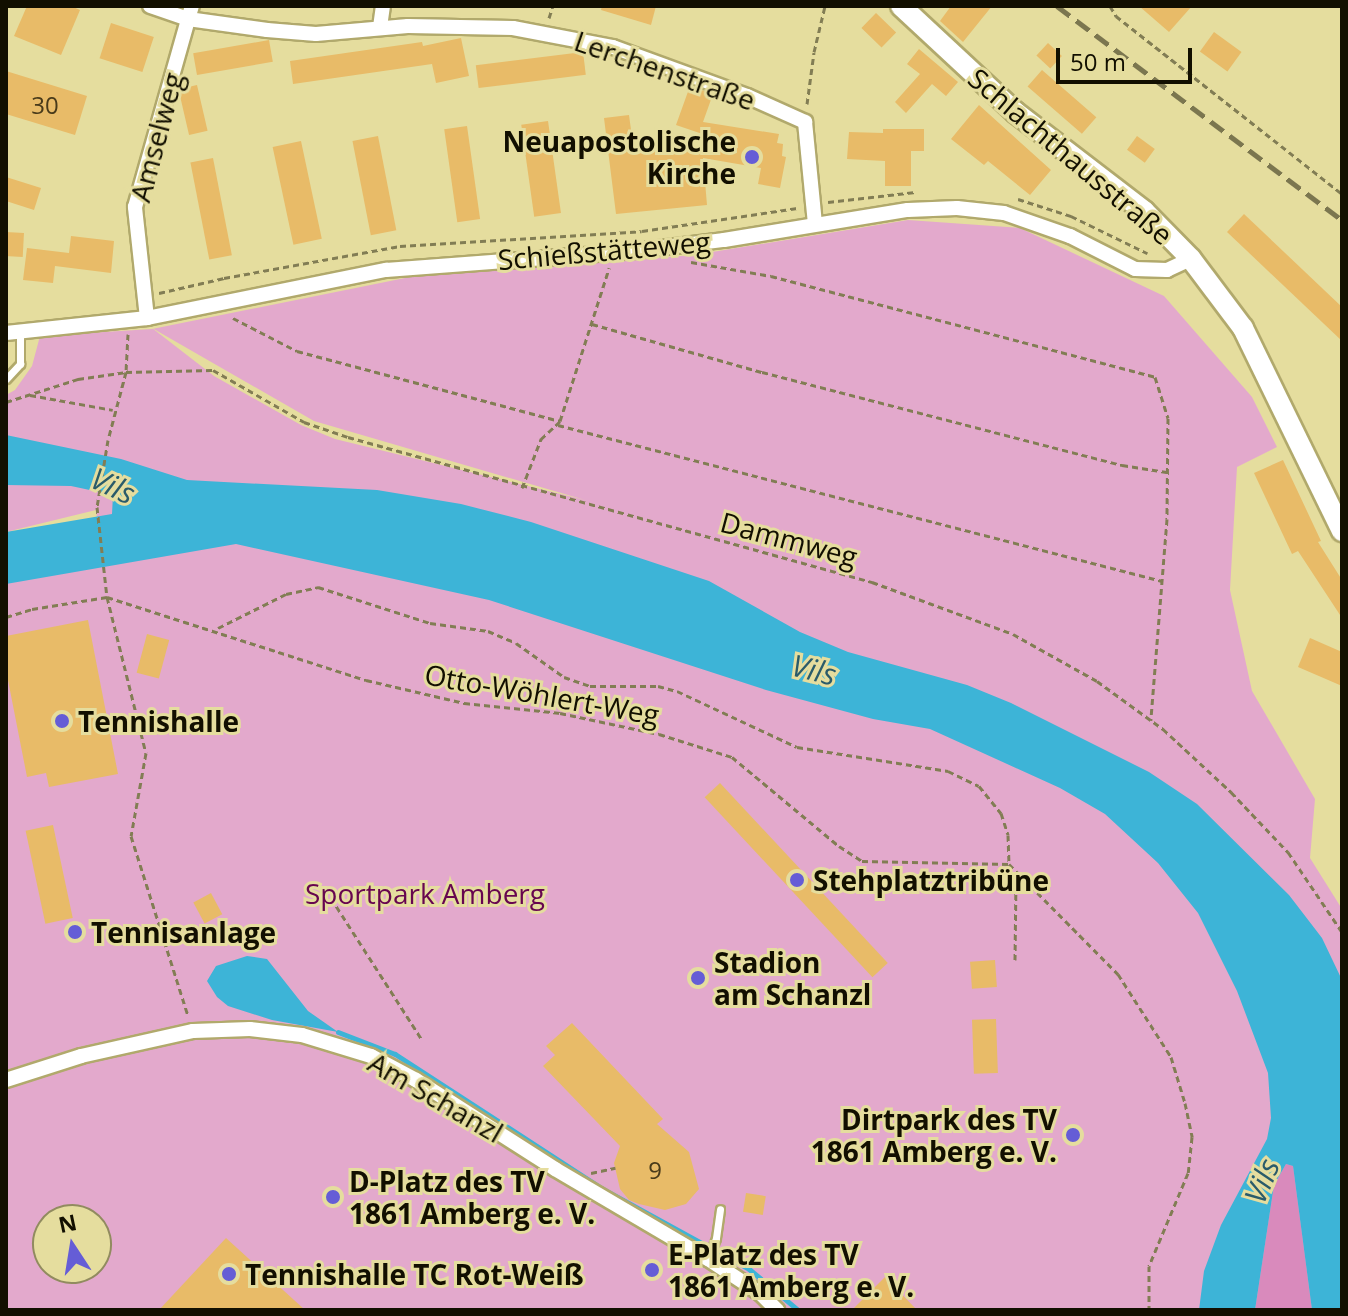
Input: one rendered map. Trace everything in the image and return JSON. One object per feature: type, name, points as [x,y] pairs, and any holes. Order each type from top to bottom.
[{"type":"main road","name":"Schlachthausstraße","points":[[901,6],[1005,103],[1144,211],[1191,259],[1243,328],[1342,531]]},
{"type":"street","name":"Lerchenstraße","points":[[150,6],[316,34],[380,27],[513,28],[576,38],[692,74],[805,122]]},
{"type":"street","points":[[380,27],[383,6]]},
{"type":"street","name":"Amselweg","points":[[147,318],[135,207],[190,13]]},
{"type":"street","points":[[805,122],[815,224]]},
{"type":"street","name":"Schießstätteweg","points":[[13,332],[147,318],[386,270],[627,252],[724,240],[908,210],[957,208],[1004,213],[1070,236],[1135,269],[1167,270],[1191,259]]},
{"type":"street","name":"Am Schanzl","points":[[6,1080],[81,1056],[193,1031],[250,1029],[302,1035],[371,1056],[708,1259],[761,1294],[777,1310]]},
{"type":"lane","points":[[6,379],[20,364],[13,332]]},
{"type":"lane","points":[[708,1259],[716,1238],[720,1209]]},
{"type":"path","points":[[805,122],[814,52],[825,6]]},
{"type":"path","points":[[1110,6],[1116,16],[1342,194]]},
{"type":"path","points":[[681,262],[771,276],[1155,377],[1168,418],[1167,519],[1151,720]]},
{"type":"path","points":[[522,488],[541,439],[558,423],[610,266]]},
{"type":"path","points":[[215,304],[224,314],[297,351],[558,423],[1162,581]]},
{"type":"path","points":[[128,320],[126,372],[114,410],[97,507],[107,597],[146,753],[131,836],[193,1031]]},
{"type":"path","points":[[592,324],[792,380],[1122,465],[1166,472]]},
{"type":"path","name":"Dammweg","points":[[6,402],[78,379],[126,372],[154,375],[213,370],[304,422],[522,488],[872,582],[1013,634],[1097,681],[1151,720],[1231,792],[1288,852],[1342,932]]},
{"type":"path","points":[[26,395],[114,410]]},
{"type":"path","points":[[216,629],[286,594],[318,587],[430,623],[488,631],[516,643],[564,677],[590,686],[658,686],[677,691],[797,747],[948,771],[979,786],[1001,813],[1008,835],[1009,864],[1016,874],[1118,974],[1171,1057],[1192,1137],[1188,1173],[1149,1266],[1149,1310]]},
{"type":"path","name":"Otto-Wöhlert-Weg","points":[[6,617],[32,609],[107,597],[216,629],[366,680],[464,703],[560,713],[645,731],[732,757],[839,846],[862,861],[1009,864]]},
{"type":"path","points":[[1015,960],[1016,874]]},
{"type":"path","points":[[331,898],[422,1040]]},
{"type":"path","points":[[591,1173],[615,1168]]},
{"type":"green space","name":"Sportpark Amberg","points":[[908,220],[1020,228],[1164,296],[1252,397],[1277,447],[1237,467],[1230,590],[1252,691],[1315,799],[1310,858],[1342,909],[1342,1310],[6,1310],[6,583],[103,565],[96,510],[6,532],[6,395],[15,390],[32,366],[40,336],[153,329],[415,276],[694,255]],"holes":[[[153,329],[314,421],[585,500],[335,439],[301,425],[214,376]]]},
{"type":"shaded area","points":[[1286,1164],[1293,1166],[1312,1310],[1255,1310],[1274,1185]]},
{"type":"water","name":"Vils","points":[[6,435],[121,459],[187,480],[377,490],[461,504],[531,522],[709,581],[800,632],[848,652],[967,685],[1011,703],[1149,772],[1197,804],[1289,895],[1322,938],[1342,980],[1342,1310],[1312,1310],[1293,1166],[1286,1164],[1274,1185],[1255,1310],[1199,1310],[1204,1271],[1221,1225],[1267,1139],[1271,1118],[1268,1073],[1237,991],[1198,913],[1158,863],[1105,814],[1060,788],[930,729],[873,719],[766,690],[489,600],[236,544],[6,584],[6,532],[112,514],[113,495],[71,486],[6,485]]},
{"type":"water","points":[[247,956],[267,959],[308,1011],[338,1032],[272,1020],[228,1006],[217,997],[207,981],[216,966]]},
{"type":"building","points":[[27,6],[71,6],[80,10],[61,55],[14,36]]},
{"type":"building","points":[[602,6],[656,6],[651,25],[601,10]]},
{"type":"building","points":[[951,6],[992,6],[963,42],[940,21]]},
{"type":"building","points":[[1139,6],[1192,6],[1169,32]]},
{"type":"building","points":[[876,13],[896,32],[882,48],[861,28]]},
{"type":"building","points":[[111,23],[154,37],[142,72],[100,58]]},
{"type":"building","points":[[1214,32],[1242,52],[1227,71],[1200,51]]},
{"type":"building","points":[[461,38],[469,76],[436,83],[432,64],[293,84],[290,61],[422,42],[423,46]]},
{"type":"building","points":[[269,40],[273,62],[197,75],[193,53]]},
{"type":"building","points":[[1048,43],[1062,56],[1050,68],[1036,55]]},
{"type":"building","points":[[919,49],[958,82],[946,96],[932,84],[906,113],[895,102],[920,74],[907,64]]},
{"type":"building","points":[[583,52],[586,75],[479,88],[476,65]]},
{"type":"building","points":[[1042,70],[1096,117],[1082,134],[1028,87]]},
{"type":"building","points":[[6,71],[87,96],[75,135],[6,114]]},
{"type":"building","points":[[197,85],[208,131],[189,135],[178,89]]},
{"type":"building","points":[[690,86],[713,94],[703,122],[779,134],[777,143],[783,144],[782,156],[786,157],[780,188],[758,184],[761,168],[703,158],[707,205],[616,214],[604,118],[629,115],[634,152],[729,143],[676,125]]},
{"type":"building","points":[[979,105],[1051,170],[1030,195],[988,161],[984,165],[951,139]]},
{"type":"building","points":[[548,121],[561,213],[534,217],[521,125]]},
{"type":"building","points":[[467,126],[480,219],[457,222],[444,129]]},
{"type":"building","points":[[883,129],[924,129],[924,151],[911,151],[911,186],[885,186],[885,161],[847,159],[849,132],[883,133]]},
{"type":"building","points":[[378,136],[396,230],[371,235],[352,141]]},
{"type":"building","points":[[1137,136],[1155,149],[1145,163],[1127,150]]},
{"type":"building","points":[[301,141],[322,239],[293,245],[273,147]]},
{"type":"building","points":[[213,158],[232,255],[209,260],[190,162]]},
{"type":"building","points":[[6,177],[41,188],[34,210],[6,201]]},
{"type":"building","points":[[1244,214],[1342,307],[1342,341],[1227,232]]},
{"type":"building","points":[[6,232],[24,233],[23,257],[6,256]]},
{"type":"building","points":[[71,236],[114,241],[111,273],[55,266],[53,283],[23,280],[27,248],[69,253]]},
{"type":"building","points":[[1283,460],[1321,541],[1318,542],[1342,580],[1342,618],[1298,551],[1292,554],[1254,473]]},
{"type":"building","name":"Tennishalle","points":[[88,620],[118,774],[49,787],[46,773],[27,777],[6,670],[6,636]]},
{"type":"building","points":[[147,634],[169,640],[159,679],[137,673]]},
{"type":"building","points":[[1310,638],[1342,652],[1342,686],[1298,667]]},
{"type":"building","name":"Stehplatztribüne","points":[[720,783],[888,963],[872,977],[705,797]]},
{"type":"building","points":[[53,825],[73,918],[45,924],[26,831]]},
{"type":"building","points":[[211,893],[222,914],[205,924],[193,902]]},
{"type":"building","points":[[995,960],[997,987],[972,989],[970,962]]},
{"type":"building","points":[[996,1019],[998,1073],[974,1074],[972,1020]]},
{"type":"building","points":[[572,1023],[663,1119],[657,1124],[689,1152],[699,1189],[686,1204],[665,1210],[629,1200],[620,1189],[614,1163],[620,1146],[543,1066],[555,1055],[546,1046]]},
{"type":"building","points":[[746,1193],[766,1196],[763,1215],[743,1212]]},
{"type":"building","name":"Tennishalle TC Rot-Weiß","points":[[226,1238],[305,1310],[159,1310]]},
{"type":"building","points":[[885,1277],[917,1310],[852,1310]]},
{"type":"waterway","points":[[338,1032],[395,1054],[601,1188],[749,1269],[798,1310]]},
{"type":"railway","points":[[1057,6],[1342,220]]},
{"type":"place","name":"Neuapostolische Kirche","points":[[752,157]]},
{"type":"place","name":"Tennishalle","points":[[62,721]]},
{"type":"place","name":"Stehplatztribüne","points":[[797,880]]},
{"type":"place","name":"Tennisanlage","points":[[75,932]]},
{"type":"place","name":"Stadion am Schanzl","points":[[698,978]]},
{"type":"place","name":"Dirtpark des TV 1861 Amberg e. V.","points":[[1073,1135]]},
{"type":"place","name":"D-Platz des TV 1861 Amberg e. V.","points":[[333,1197]]},
{"type":"place","name":"E-Platz des TV 1861 Amberg e. V.","points":[[652,1270]]},
{"type":"place","name":"Tennishalle TC Rot-Weiß","points":[[229,1274]]}]
